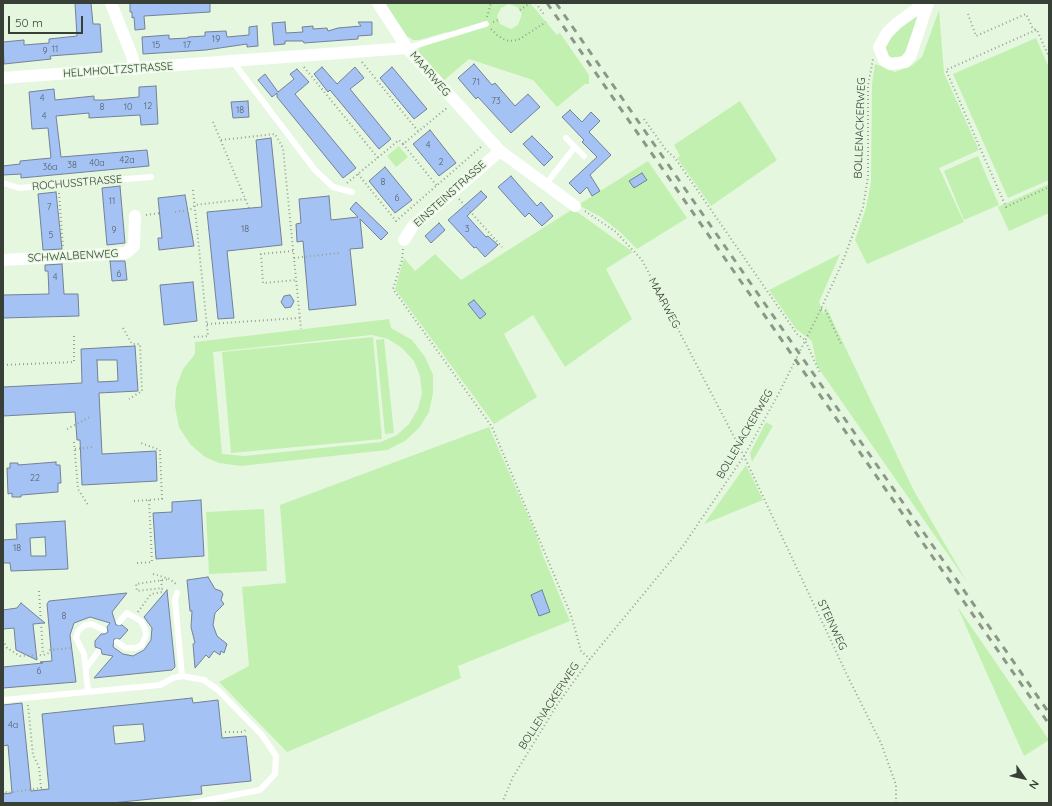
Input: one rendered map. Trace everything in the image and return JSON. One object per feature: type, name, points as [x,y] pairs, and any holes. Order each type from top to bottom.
[{"type":"street","points":[[111,3],[132,56],[135,69]]},
{"type":"street","name":"MAARWEG","points":[[378,3],[407,48],[497,153],[575,206]]},
{"type":"street","points":[[925,3],[896,24],[887,33],[878,47],[884,60],[890,64],[905,62],[911,56],[928,3]]},
{"type":"street","name":"HELMHOLTZSTRASSE","points":[[3,78],[355,54],[407,48]]},
{"type":"street","name":"EINSTEINSTRASSE","points":[[404,240],[414,226],[497,153]]},
{"type":"street","name":"SCHWALBENWEG","points":[[3,260],[126,253],[134,246],[135,216]]},
{"type":"lane","points":[[407,48],[488,25]]},
{"type":"lane","points":[[232,62],[315,170],[333,187],[352,192]]},
{"type":"lane","points":[[566,138],[584,156]]},
{"type":"lane","points":[[545,185],[575,147]]},
{"type":"lane","name":"ROCHUSSTRASSE","points":[[3,183],[19,188],[151,177]]},
{"type":"lane","points":[[177,592],[175,600],[182,676]]},
{"type":"lane","points":[[117,642],[131,649],[138,647],[145,640],[145,629],[141,621],[127,612],[119,622]]},
{"type":"lane","points":[[88,691],[84,654],[76,638],[78,631],[85,625],[91,624],[104,630]]},
{"type":"lane","points":[[86,668],[98,652]]},
{"type":"lane","points":[[3,700],[160,685],[173,678],[182,676],[204,680],[218,690],[262,736],[276,756],[275,774],[260,790],[193,803]]},
{"type":"path","points":[[491,3],[487,16],[488,25],[497,36],[509,40],[526,36],[546,22]]},
{"type":"path","points":[[520,10],[530,3]]},
{"type":"path","points":[[536,3],[545,16]]},
{"type":"path","points":[[968,14],[976,36],[1026,14],[1036,30],[1049,57]]},
{"type":"path","points":[[1036,30],[946,70],[1006,207],[1049,188]]},
{"type":"path","name":"BOLLENACKERWEG","points":[[502,803],[514,777],[557,705],[590,659],[684,546],[744,456],[821,309],[863,207],[868,177],[868,86],[871,62],[878,47]]},
{"type":"path","points":[[355,54],[418,131]]},
{"type":"path","points":[[296,58],[378,158]]},
{"type":"path","points":[[403,144],[454,102]]},
{"type":"path","points":[[644,119],[666,150],[675,158],[797,334],[805,340],[820,373]]},
{"type":"path","points":[[213,122],[249,208]]},
{"type":"path","points":[[221,140],[275,134],[283,148],[301,329]]},
{"type":"path","points":[[340,189],[400,140],[437,186]]},
{"type":"path","points":[[358,174],[396,221],[485,144],[497,153]]},
{"type":"path","points":[[193,190],[208,336],[194,337]]},
{"type":"path","points":[[59,193],[64,256]]},
{"type":"path","points":[[457,196],[502,247]]},
{"type":"path","points":[[175,212],[190,210],[195,205],[245,199]]},
{"type":"path","name":"MAARWEG","points":[[575,206],[605,223],[616,232],[642,260],[744,456]]},
{"type":"path","points":[[149,214],[160,213]]},
{"type":"path","points":[[404,240],[402,260],[392,289],[492,427],[571,615],[581,651],[590,659]]},
{"type":"path","points":[[293,251],[261,254],[261,262],[264,284],[296,280]]},
{"type":"path","points":[[294,258],[339,253]]},
{"type":"path","points":[[821,309],[826,312],[841,344]]},
{"type":"path","points":[[207,324],[300,318]]},
{"type":"path","points":[[123,328],[132,344],[140,344],[142,391],[129,399]]},
{"type":"path","points":[[3,365],[74,362],[74,335]]},
{"type":"path","points":[[67,429],[92,416]]},
{"type":"path","points":[[74,442],[78,489],[88,505]]},
{"type":"path","points":[[134,501],[162,499],[160,450],[141,443]]},
{"type":"path","points":[[75,449],[94,448]]},
{"type":"path","name":"STEINWEG","points":[[744,456],[849,679],[881,743],[896,785],[896,803]]},
{"type":"path","points":[[137,563],[152,562],[149,500]]},
{"type":"path","points":[[162,588],[137,591],[136,584],[170,579]]},
{"type":"path","points":[[134,617],[151,594],[162,592],[162,580]]},
{"type":"path","points":[[39,591],[43,655]]},
{"type":"path","points":[[3,640],[7,648],[20,656],[43,655],[49,653],[50,650],[80,648]]},
{"type":"path","points":[[3,789],[7,793],[41,788],[39,767],[33,755],[27,698]]},
{"type":"path","points":[[221,732],[244,732]]},
{"type":"green space","points":[[385,3],[530,3],[557,35],[560,33],[589,75],[589,84],[585,84],[557,107],[533,80],[469,59],[442,82],[419,55],[418,50],[421,47],[449,38],[447,32],[419,40],[413,40],[407,36]],"holes":[[[509,4],[517,7],[522,14],[518,25],[511,29],[500,24],[497,16],[501,8]]]},
{"type":"green space","points":[[939,10],[944,73],[979,150],[939,168],[964,222],[867,264],[855,240],[866,208],[871,182],[872,84],[875,64],[895,72],[911,66],[922,57]]},
{"type":"green space","points":[[913,15],[916,16],[917,19],[905,52],[901,57],[892,58],[887,55],[885,48],[887,42]]},
{"type":"green space","points":[[1036,38],[1049,68],[1049,180],[1008,198],[953,74]]},
{"type":"green space","points":[[740,101],[777,160],[711,206],[677,158],[680,156],[674,145]]},
{"type":"green space","points":[[399,146],[408,157],[396,167],[387,156]]},
{"type":"green space","points":[[978,156],[999,205],[964,220],[944,171]]},
{"type":"green space","points":[[648,161],[687,218],[637,249],[620,232],[601,217],[578,205]]},
{"type":"green space","points":[[1049,184],[1049,213],[1009,231],[998,207]]},
{"type":"green space","points":[[573,209],[633,252],[606,269],[632,319],[565,367],[533,315],[504,334],[537,397],[494,424],[395,289],[404,258],[415,271],[435,254],[461,280]]},
{"type":"green space","points":[[840,254],[819,302],[824,314],[826,307],[914,491],[967,582],[817,366],[812,341],[796,329],[769,290]]},
{"type":"green space","points":[[389,319],[391,328],[412,340],[425,357],[433,375],[433,393],[429,412],[419,428],[405,441],[387,450],[241,466],[219,463],[205,457],[190,444],[179,427],[175,406],[176,388],[183,369],[195,354],[195,342]],"holes":[[[372,335],[388,339],[402,348],[414,361],[420,376],[422,393],[418,409],[409,424],[397,435],[381,442],[244,456],[222,454],[213,352]]]},
{"type":"green space","points":[[373,337],[382,439],[231,453],[222,352]]},
{"type":"green space","points":[[384,339],[394,433],[385,434],[376,340]]},
{"type":"green space","points":[[766,422],[773,426],[752,462],[750,453]]},
{"type":"green space","points":[[489,427],[536,534],[542,553],[570,621],[458,666],[461,678],[287,752],[219,682],[249,666],[242,587],[286,583],[280,505]]},
{"type":"green space","points":[[746,465],[763,500],[704,524]]},
{"type":"green space","points":[[264,509],[267,571],[209,574],[206,512]]},
{"type":"green space","points":[[957,606],[1049,740],[1024,756],[976,649]]},
{"type":"building","points":[[75,3],[91,3],[93,24],[100,24],[102,52],[50,56],[51,59],[4,64],[3,42],[24,40],[24,45],[49,43],[49,39],[77,36]]},
{"type":"building","points":[[130,3],[210,3],[210,12],[144,16],[145,29],[135,30],[134,17],[132,18],[132,12],[130,12]]},
{"type":"building","points":[[285,22],[286,33],[303,32],[302,27],[313,26],[313,29],[327,28],[328,31],[338,28],[361,26],[358,22],[372,22],[372,35],[358,36],[358,39],[304,43],[303,41],[285,41],[285,44],[274,45],[272,23]]},
{"type":"building","points":[[257,26],[258,46],[247,47],[247,44],[206,50],[143,54],[142,37],[169,35],[169,39],[188,38],[205,36],[205,32],[226,31],[227,37],[249,35],[249,27]]},
{"type":"building","points":[[474,64],[492,85],[495,83],[515,106],[528,94],[540,107],[511,133],[478,97],[476,99],[458,78]]},
{"type":"building","points":[[322,67],[337,84],[355,67],[364,78],[350,89],[391,139],[379,149],[330,90],[328,92],[314,74]]},
{"type":"building","points":[[392,67],[427,109],[414,119],[380,78]]},
{"type":"building","points":[[297,69],[309,82],[295,94],[356,168],[343,178],[277,97],[277,93],[272,97],[258,80],[265,74],[278,92],[294,79],[290,74]]},
{"type":"building","points":[[156,86],[158,124],[141,125],[140,115],[89,118],[89,113],[56,116],[61,157],[147,150],[149,166],[21,178],[21,174],[3,175],[3,166],[20,164],[20,161],[51,158],[48,128],[32,129],[29,92],[54,89],[55,100],[94,96],[94,100],[104,100],[139,97],[139,87]]},
{"type":"building","points":[[248,101],[249,117],[233,118],[231,102]]},
{"type":"building","points":[[570,110],[582,122],[591,112],[600,121],[589,132],[611,155],[590,175],[600,191],[592,196],[587,187],[580,194],[569,183],[597,157],[582,142],[584,140],[562,117]]},
{"type":"building","points":[[430,130],[456,163],[439,176],[413,144]]},
{"type":"building","points":[[532,136],[553,157],[544,166],[523,144]]},
{"type":"building","points":[[271,138],[282,245],[227,251],[234,318],[218,319],[207,212],[262,207],[256,140]]},
{"type":"building","points":[[385,167],[412,200],[395,213],[369,181]]},
{"type":"building","points":[[642,173],[647,180],[634,188],[629,181]]},
{"type":"building","points":[[511,176],[537,206],[541,202],[553,216],[542,226],[529,213],[525,217],[498,187]]},
{"type":"building","points":[[120,186],[125,243],[107,245],[102,188]]},
{"type":"building","points":[[481,191],[487,197],[467,216],[486,237],[488,236],[498,245],[485,257],[476,247],[474,248],[448,220]]},
{"type":"building","points":[[56,192],[62,249],[43,250],[38,194]]},
{"type":"building","points":[[185,195],[194,246],[159,250],[158,238],[162,238],[158,198]]},
{"type":"building","points":[[329,196],[331,220],[358,217],[350,209],[356,202],[388,233],[381,240],[360,219],[363,248],[350,249],[356,305],[309,310],[303,241],[297,242],[296,224],[301,223],[299,199]]},
{"type":"building","points":[[439,223],[445,230],[431,243],[425,236]]},
{"type":"building","points":[[110,261],[125,261],[127,280],[112,281]]},
{"type":"building","points":[[62,264],[64,294],[78,294],[79,316],[3,318],[3,295],[49,294],[48,271],[45,271],[45,265]]},
{"type":"building","points":[[193,282],[197,321],[164,325],[160,285]]},
{"type":"building","points":[[290,295],[294,301],[291,307],[285,308],[281,302],[284,296]]},
{"type":"building","points":[[474,300],[486,314],[480,319],[468,304]]},
{"type":"building","points":[[135,346],[138,391],[99,393],[102,454],[156,451],[157,481],[82,485],[80,440],[77,440],[75,412],[3,416],[3,387],[82,383],[81,349]],"holes":[[[97,360],[117,360],[118,381],[98,382]]]},
{"type":"building","points":[[56,462],[56,465],[60,465],[61,483],[58,483],[58,492],[21,495],[21,497],[12,497],[12,493],[8,494],[7,468],[10,468],[10,463],[18,463],[18,465]]},
{"type":"building","points":[[201,500],[204,556],[156,559],[153,513],[172,512],[172,502]]},
{"type":"building","points":[[65,521],[68,569],[11,571],[10,563],[3,563],[3,540],[17,539],[16,524]],"holes":[[[45,537],[46,556],[31,556],[30,538]]]},
{"type":"building","points":[[208,577],[215,589],[221,591],[223,594],[221,600],[224,604],[215,613],[213,625],[217,636],[227,644],[224,653],[221,651],[220,655],[214,651],[209,658],[206,655],[195,668],[193,644],[195,643],[191,627],[192,611],[190,611],[187,580]]},
{"type":"building","points":[[167,590],[175,667],[172,670],[94,678],[113,656],[102,654],[101,649],[95,647],[95,641],[101,634],[108,632],[107,627],[110,623],[90,617],[74,623],[70,635],[76,682],[3,688],[3,667],[52,661],[47,604],[49,601],[127,593],[112,612],[116,625],[122,625],[128,630],[120,639],[114,639],[113,647],[123,654],[133,656],[144,650],[151,640],[152,628],[144,617]]},
{"type":"building","points":[[542,590],[550,612],[539,616],[531,595]]},
{"type":"building","points":[[21,603],[45,623],[33,624],[37,660],[16,650],[14,628],[3,629],[3,610],[17,608]]},
{"type":"building","points":[[192,698],[193,703],[218,700],[222,738],[246,736],[251,781],[201,786],[202,794],[111,803],[3,803],[3,794],[12,793],[8,745],[3,746],[3,705],[22,703],[31,791],[49,789],[42,714]],"holes":[[[143,724],[145,741],[115,744],[113,726]]]},
{"type":"railway","points":[[547,3],[1049,724]]},
{"type":"railway","points":[[556,3],[1049,713]]}]
